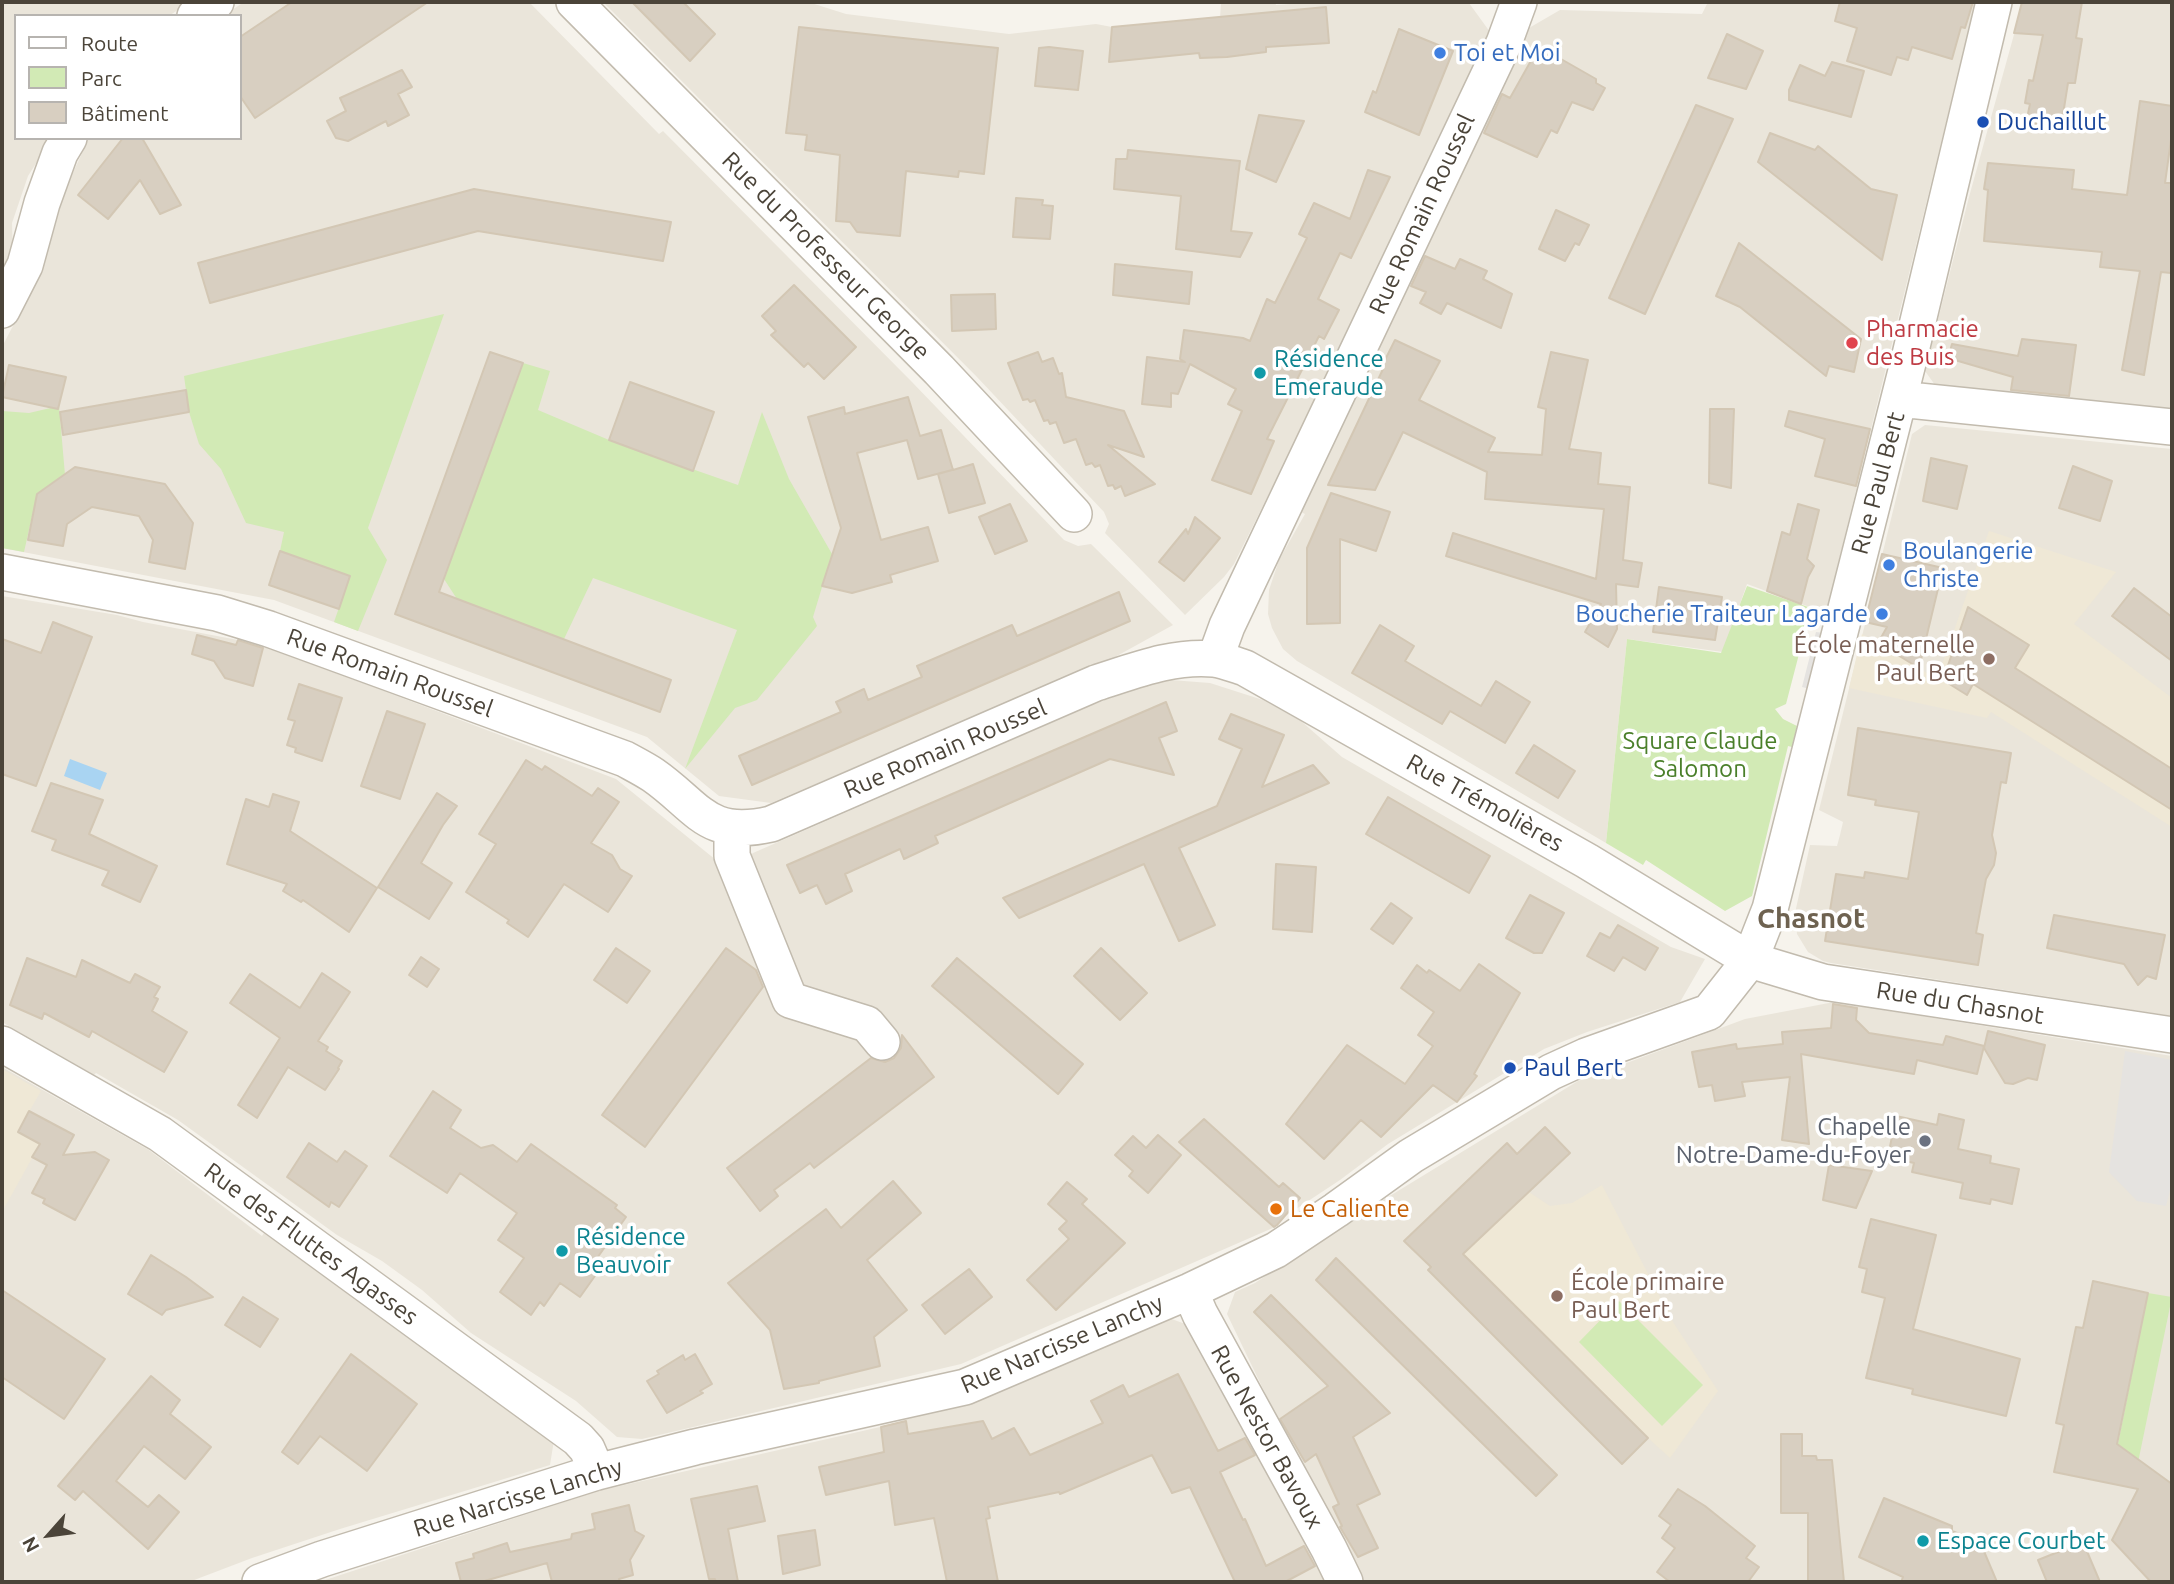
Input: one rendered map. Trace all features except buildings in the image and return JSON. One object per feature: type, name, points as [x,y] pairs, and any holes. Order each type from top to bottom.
[{"type":"street","points":[[198,14],[216,2]]},
{"type":"street","name":"Rue du Professeur George","points":[[575,2],[939,370],[1074,514]]},
{"type":"street","name":"Rue Romain Roussel","points":[[2,572],[217,613],[269,629],[625,759],[653,775],[700,815],[714,823],[732,828],[749,829],[771,824],[1096,683],[1148,666],[1184,660],[1215,659],[1227,626],[1504,43],[1519,2]]},
{"type":"street","name":"Rue Paul Bert","points":[[1749,960],[1770,909],[1899,399],[1994,2]]},
{"type":"street","points":[[2,310],[25,265],[42,203],[60,153],[68,140]]},
{"type":"street","points":[[1899,399],[2172,428]]},
{"type":"street","name":"Rue Trémolières","points":[[1215,659],[1245,668],[1587,861],[1749,960]]},
{"type":"street","points":[[732,828],[732,856],[790,1000],[867,1024],[882,1042]]},
{"type":"street","name":"Rue du Chasnot","points":[[1749,960],[1823,982],[2172,1035]]},
{"type":"street","name":"Rue Narcisse Lanchy","points":[[260,1582],[322,1559],[597,1472],[695,1447],[965,1387],[1190,1291],[1276,1250],[1411,1156],[1551,1072],[1586,1056],[1709,1012],[1749,960]]},
{"type":"street","name":"Rue des Fluttes Agasses","points":[[2,1044],[160,1134],[578,1439],[587,1449],[597,1472]]},
{"type":"street","name":"Rue Nestor Bavoux","points":[[1190,1291],[1206,1326],[1345,1582]]},
{"type":"shaded area","points":[[2,2],[189,2],[172,14],[14,14],[14,140],[51,140],[28,176],[12,223],[13,259],[2,279]]},
{"type":"shaded area","points":[[244,2],[529,2],[659,134],[663,131],[1064,540],[1078,546],[1091,544],[1173,625],[1115,657],[771,803],[719,796],[647,737],[274,600],[2,548],[2,347],[34,285],[59,203],[88,140],[242,140],[242,14],[226,14]]},
{"type":"shaded area","points":[[603,2],[808,2],[846,14],[1009,34],[1096,24],[1112,27],[1220,18],[1221,4],[1239,2],[1275,2],[1276,5],[1317,2],[1469,3],[1490,32],[1342,347],[1234,564],[1185,615],[1105,533],[1109,524],[1104,512],[977,377]]},
{"type":"shaded area","points":[[1708,2],[1975,4],[1826,613],[1747,584],[1723,652],[1627,639],[1606,843],[1297,661],[1283,649],[1272,628],[1268,614],[1269,590],[1279,560],[1305,514],[1301,512],[1308,495],[1529,28],[1560,10],[1702,14]]},
{"type":"shaded area","points":[[2023,2],[2172,2],[2172,409],[1935,385],[1925,371],[1969,197]]},
{"type":"shaded area","points":[[1925,425],[2172,449],[2172,1016],[1831,963],[1808,952],[1797,934],[1795,913],[1810,845],[1837,846],[1840,835],[1843,822],[1819,810],[1912,434]]},
{"type":"shaded area","points":[[1989,531],[2116,572],[2074,624],[2172,698],[2172,827],[1991,712],[1987,718],[1849,688],[1862,634],[1937,679]]},
{"type":"shaded area","points":[[2,596],[117,615],[264,647],[616,779],[732,873],[753,853],[1087,707],[1150,683],[1171,680],[1210,683],[1263,700],[1301,721],[1342,757],[1671,947],[1705,959],[1680,1002],[1544,1049],[1388,1144],[1284,1217],[1275,1227],[961,1364],[642,1439],[617,1437],[576,1401],[471,1333],[422,1290],[382,1261],[337,1235],[178,1120],[2,1022]]},
{"type":"shaded area","points":[[1816,632],[1824,633],[1810,689],[1802,687]]},
{"type":"shaded area","points":[[1834,1002],[2172,1056],[2172,1582],[1353,1582],[1227,1314],[1235,1292],[1255,1283],[1339,1227],[1578,1081],[1745,1019]]},
{"type":"shaded area","points":[[2125,1051],[2172,1060],[2172,1183],[2166,1206],[2137,1201],[2109,1172]]},
{"type":"shaded area","points":[[2,1067],[149,1150],[262,1236],[264,1233],[554,1440],[550,1465],[340,1529],[189,1582],[2,1582]]},
{"type":"shaded area","points":[[2,1069],[41,1091],[18,1131],[40,1144],[2,1212]]},
{"type":"shaded area","name":"École primaire Paul Bert","points":[[1494,1156],[1529,1192],[1550,1206],[1572,1203],[1602,1185],[1673,1322],[1718,1391],[1670,1458],[1648,1438],[1622,1464],[1428,1270],[1430,1267],[1404,1241]]},
{"type":"shaded area","points":[[1169,1318],[1196,1328],[1337,1582],[319,1582],[598,1491],[880,1427],[972,1400]]},
{"type":"green space","points":[[444,314],[368,528],[387,560],[358,631],[334,622],[350,576],[280,551],[284,532],[246,523],[221,469],[199,444],[189,412],[184,376]]},
{"type":"green space","points":[[523,363],[550,371],[538,410],[609,440],[738,485],[762,412],[789,479],[832,554],[813,617],[817,626],[757,700],[735,708],[685,769],[737,630],[593,578],[564,639],[457,599],[444,579]]},
{"type":"green space","points":[[59,406],[65,475],[37,494],[24,552],[2,548],[2,411],[29,413]]},
{"type":"green space","name":"Square Claude Salomon","points":[[1747,586],[1811,608],[1786,704],[1775,709],[1783,719],[1797,726],[1792,747],[1788,746],[1752,896],[1725,911],[1646,860],[1643,865],[1606,843],[1627,639],[1721,653]]},
{"type":"green space","points":[[2148,1293],[2172,1297],[2133,1487],[2115,1459]]},
{"type":"green space","points":[[1619,1301],[1703,1385],[1662,1426],[1579,1342]]},
{"type":"water","points":[[70,759],[107,773],[100,790],[64,776]]},
{"type":"place","name":"Toi et Moi","points":[[1440,53]]},
{"type":"place","name":"Duchaillut","points":[[1983,122]]},
{"type":"place","name":"Pharmacie des Buis","points":[[1852,343]]},
{"type":"place","name":"Résidence Emeraude","points":[[1260,373]]},
{"type":"place","name":"Boulangerie Christe","points":[[1889,565]]},
{"type":"place","name":"Boucherie Traiteur Lagarde","points":[[1882,614]]},
{"type":"place","name":"École maternelle Paul Bert","points":[[1989,659]]},
{"type":"place","name":"Paul Bert","points":[[1510,1068]]},
{"type":"place","name":"Chapelle Notre-Dame-du-Foyer","points":[[1925,1141]]},
{"type":"place","name":"Le Caliente","points":[[1276,1209]]},
{"type":"place","name":"Résidence Beauvoir","points":[[562,1251]]},
{"type":"place","name":"École primaire Paul Bert","points":[[1557,1296]]},
{"type":"place","name":"Espace Courbet","points":[[1923,1541]]},
{"type":"district","name":"Chasnot","points":[[1811,919]]}]
